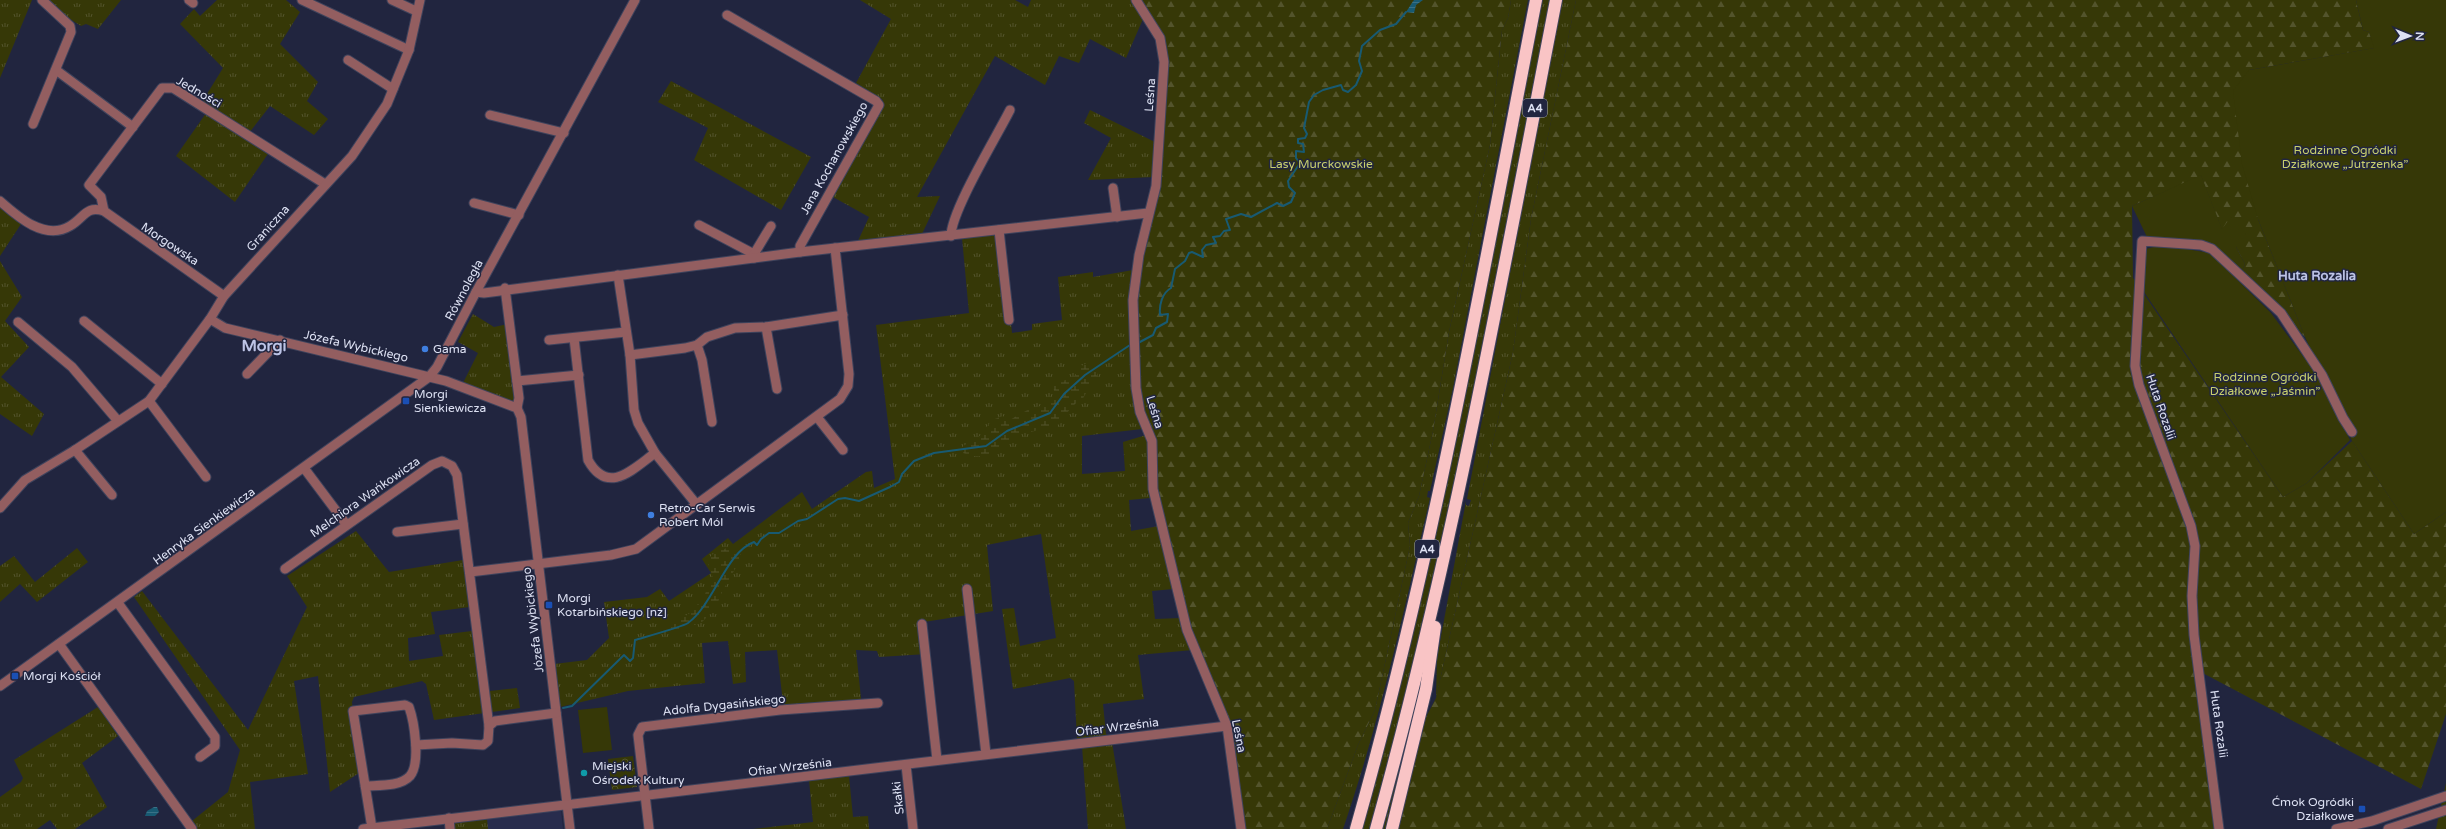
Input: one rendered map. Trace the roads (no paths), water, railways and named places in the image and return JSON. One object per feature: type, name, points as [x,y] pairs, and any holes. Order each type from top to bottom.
[{"type":"highway","name":"A4","points":[[1356,829],[1403,654],[1433,524],[1536,0]]},
{"type":"highway","name":"A4","points":[[1376,829],[1410,705],[1465,466],[1556,0]]},
{"type":"highway","points":[[1392,829],[1426,689],[1432,655],[1439,582]]},
{"type":"highway","points":[[1350,829],[1377,754]]},
{"type":"street","points":[[33,124],[70,37],[70,26],[42,0]]},
{"type":"street","points":[[302,0],[409,50]]},
{"type":"street","points":[[392,0],[416,11]]},
{"type":"street","name":"Graniczna","points":[[0,508],[25,480],[75,450],[118,420],[149,401],[210,319],[224,296],[352,156],[387,104],[409,50],[416,11],[420,0]]},
{"type":"street","name":"Równoległa","points":[[429,377],[437,367],[476,292],[636,0]]},
{"type":"street","name":"Leśna","points":[[1136,0],[1160,38],[1164,62],[1156,186],[1148,213],[1139,255],[1133,300],[1136,388],[1140,412],[1152,441],[1153,489],[1187,630],[1227,726],[1241,829]]},
{"type":"street","name":"Jana Kochanowskiego","points":[[727,15],[876,101],[879,105],[800,246],[800,252]]},
{"type":"street","points":[[348,60],[393,89]]},
{"type":"street","points":[[0,201],[24,221],[40,229],[60,230],[71,226],[87,210],[97,209],[104,211],[101,197],[89,185],[133,127],[56,70]]},
{"type":"street","name":"Jedności","points":[[133,127],[162,88],[173,88],[325,184]]},
{"type":"street","points":[[951,236],[951,228],[967,191],[1010,110]]},
{"type":"street","points":[[490,115],[564,132]]},
{"type":"street","points":[[1113,188],[1117,217]]},
{"type":"street","points":[[474,203],[519,215]]},
{"type":"street","name":"Morgowska","points":[[104,211],[224,296]]},
{"type":"street","points":[[476,292],[484,293],[505,288],[618,275],[754,256],[951,236],[1148,213]]},
{"type":"street","points":[[699,225],[754,256]]},
{"type":"street","points":[[754,256],[771,226]]},
{"type":"street","points":[[999,230],[1009,320]]},
{"type":"street","name":"Huta Rozalii","points":[[2218,829],[2194,635],[2192,596],[2195,546],[2191,526],[2139,385],[2134,366],[2142,241],[2201,245],[2212,249],[2281,313],[2322,375],[2342,418],[2352,432]]},
{"type":"street","points":[[470,572],[611,555],[636,549],[840,399],[848,386],[849,374],[835,248]]},
{"type":"street","points":[[618,275],[630,355],[634,410],[638,423],[655,453],[697,505]]},
{"type":"street","name":"Józefa Wybickiego","points":[[505,288],[519,398],[517,408],[521,417],[570,829]]},
{"type":"street","points":[[630,355],[697,345],[707,337],[735,328],[766,326],[843,315]]},
{"type":"street","name":"Józefa Wybickiego","points":[[210,319],[224,328],[280,340],[446,381],[517,408]]},
{"type":"street","points":[[84,321],[162,384]]},
{"type":"street","points":[[18,322],[72,367],[118,420]]},
{"type":"street","points":[[766,326],[777,389]]},
{"type":"street","points":[[549,340],[626,332]]},
{"type":"street","points":[[574,338],[588,460],[598,473],[611,479],[618,478],[655,453]]},
{"type":"street","points":[[247,374],[280,340]]},
{"type":"street","points":[[697,345],[702,360],[712,422]]},
{"type":"street","points":[[517,381],[579,376]]},
{"type":"street","name":"Henryka Sienkiewicza","points":[[0,686],[118,603],[429,377]]},
{"type":"street","points":[[149,401],[206,477]]},
{"type":"street","points":[[817,417],[843,450]]},
{"type":"street","points":[[75,450],[112,495]]},
{"type":"street","name":"Melchiora Wańkowicza","points":[[285,569],[346,524],[432,465],[442,461],[452,466],[457,475],[489,726],[486,745],[452,743],[416,745]]},
{"type":"street","points":[[304,468],[346,524]]},
{"type":"street","points":[[397,532],[463,524]]},
{"type":"street","points":[[967,589],[986,754]]},
{"type":"street","points":[[118,603],[215,738],[215,746],[200,757]]},
{"type":"street","points":[[922,624],[937,760]]},
{"type":"street","points":[[59,644],[192,829]]},
{"type":"street","name":"Adolfa Dygasińskiego","points":[[645,795],[638,735],[642,728],[646,725],[780,710],[878,703]]},
{"type":"street","points":[[365,786],[390,784],[410,776],[414,768],[416,745],[409,707],[405,705],[353,711],[365,786],[374,828]]},
{"type":"street","points":[[489,726],[495,721],[556,714]]},
{"type":"street","name":"Ofiar Września","points":[[374,828],[1227,726]]},
{"type":"street","name":"Skałki","points":[[906,765],[913,829]]},
{"type":"street","points":[[645,795],[649,829]]},
{"type":"street","points":[[2336,829],[2408,810],[2446,796]]},
{"type":"street","points":[[2388,829],[2446,810]]},
{"type":"street","points":[[449,818],[450,829]]},
{"type":"waterway","points":[[1138,343],[1153,335],[1156,328],[1167,322],[1168,314],[1160,315],[1162,300],[1165,293],[1171,288],[1175,269],[1185,261],[1189,253],[1192,252],[1203,257],[1202,250],[1206,245],[1216,243],[1213,237],[1220,236],[1224,231],[1230,230],[1226,219],[1241,214],[1251,217],[1277,203],[1283,206],[1291,202],[1295,193],[1289,187],[1288,181],[1300,163],[1296,158],[1296,151],[1304,152],[1303,144],[1298,143],[1298,139],[1305,138],[1307,134],[1304,128],[1309,102],[1314,95],[1323,90],[1341,85],[1343,90],[1348,92],[1356,85],[1362,71],[1359,61],[1362,46],[1380,30],[1396,24],[1406,12]]},
{"type":"waterway","points":[[563,708],[572,706],[624,655],[630,661],[633,658],[635,640],[688,623],[705,604],[728,567],[744,548],[754,542],[757,545],[761,539],[769,533],[779,533],[798,521],[807,519],[838,499],[845,498],[859,501],[890,487],[899,482],[902,474],[914,461],[934,453],[986,446],[1007,431],[1050,413],[1064,394],[1085,375],[1130,345]]},
{"type":"place","name":"Gama","points":[[425,349]]},
{"type":"place","name":"Morgi Sienkiewicza","points":[[406,401]]},
{"type":"place","name":"Retro-Car Serwis Robert Mól","points":[[651,515]]},
{"type":"place","name":"Morgi Kotarbińskiego [nż]","points":[[549,605]]},
{"type":"place","name":"Morgi Kościół","points":[[15,676]]},
{"type":"place","name":"Miejski Ośrodek Kultury","points":[[584,773]]},
{"type":"place","name":"Ćmok Ogródki Działkowe","points":[[2362,809]]},
{"type":"district","name":"Huta Rozalia","points":[[2317,276]]},
{"type":"district","name":"Morgi","points":[[264,346]]},
{"type":"park label","name":"Rodzinne Ogródki Działkowe „Jutrzenka”","points":[[2345,157]]},
{"type":"park label","name":"Lasy Murckowskie","points":[[1321,164]]},
{"type":"park label","name":"Rodzinne Ogródki Działkowe „Jaśmin”","points":[[2265,384]]}]
